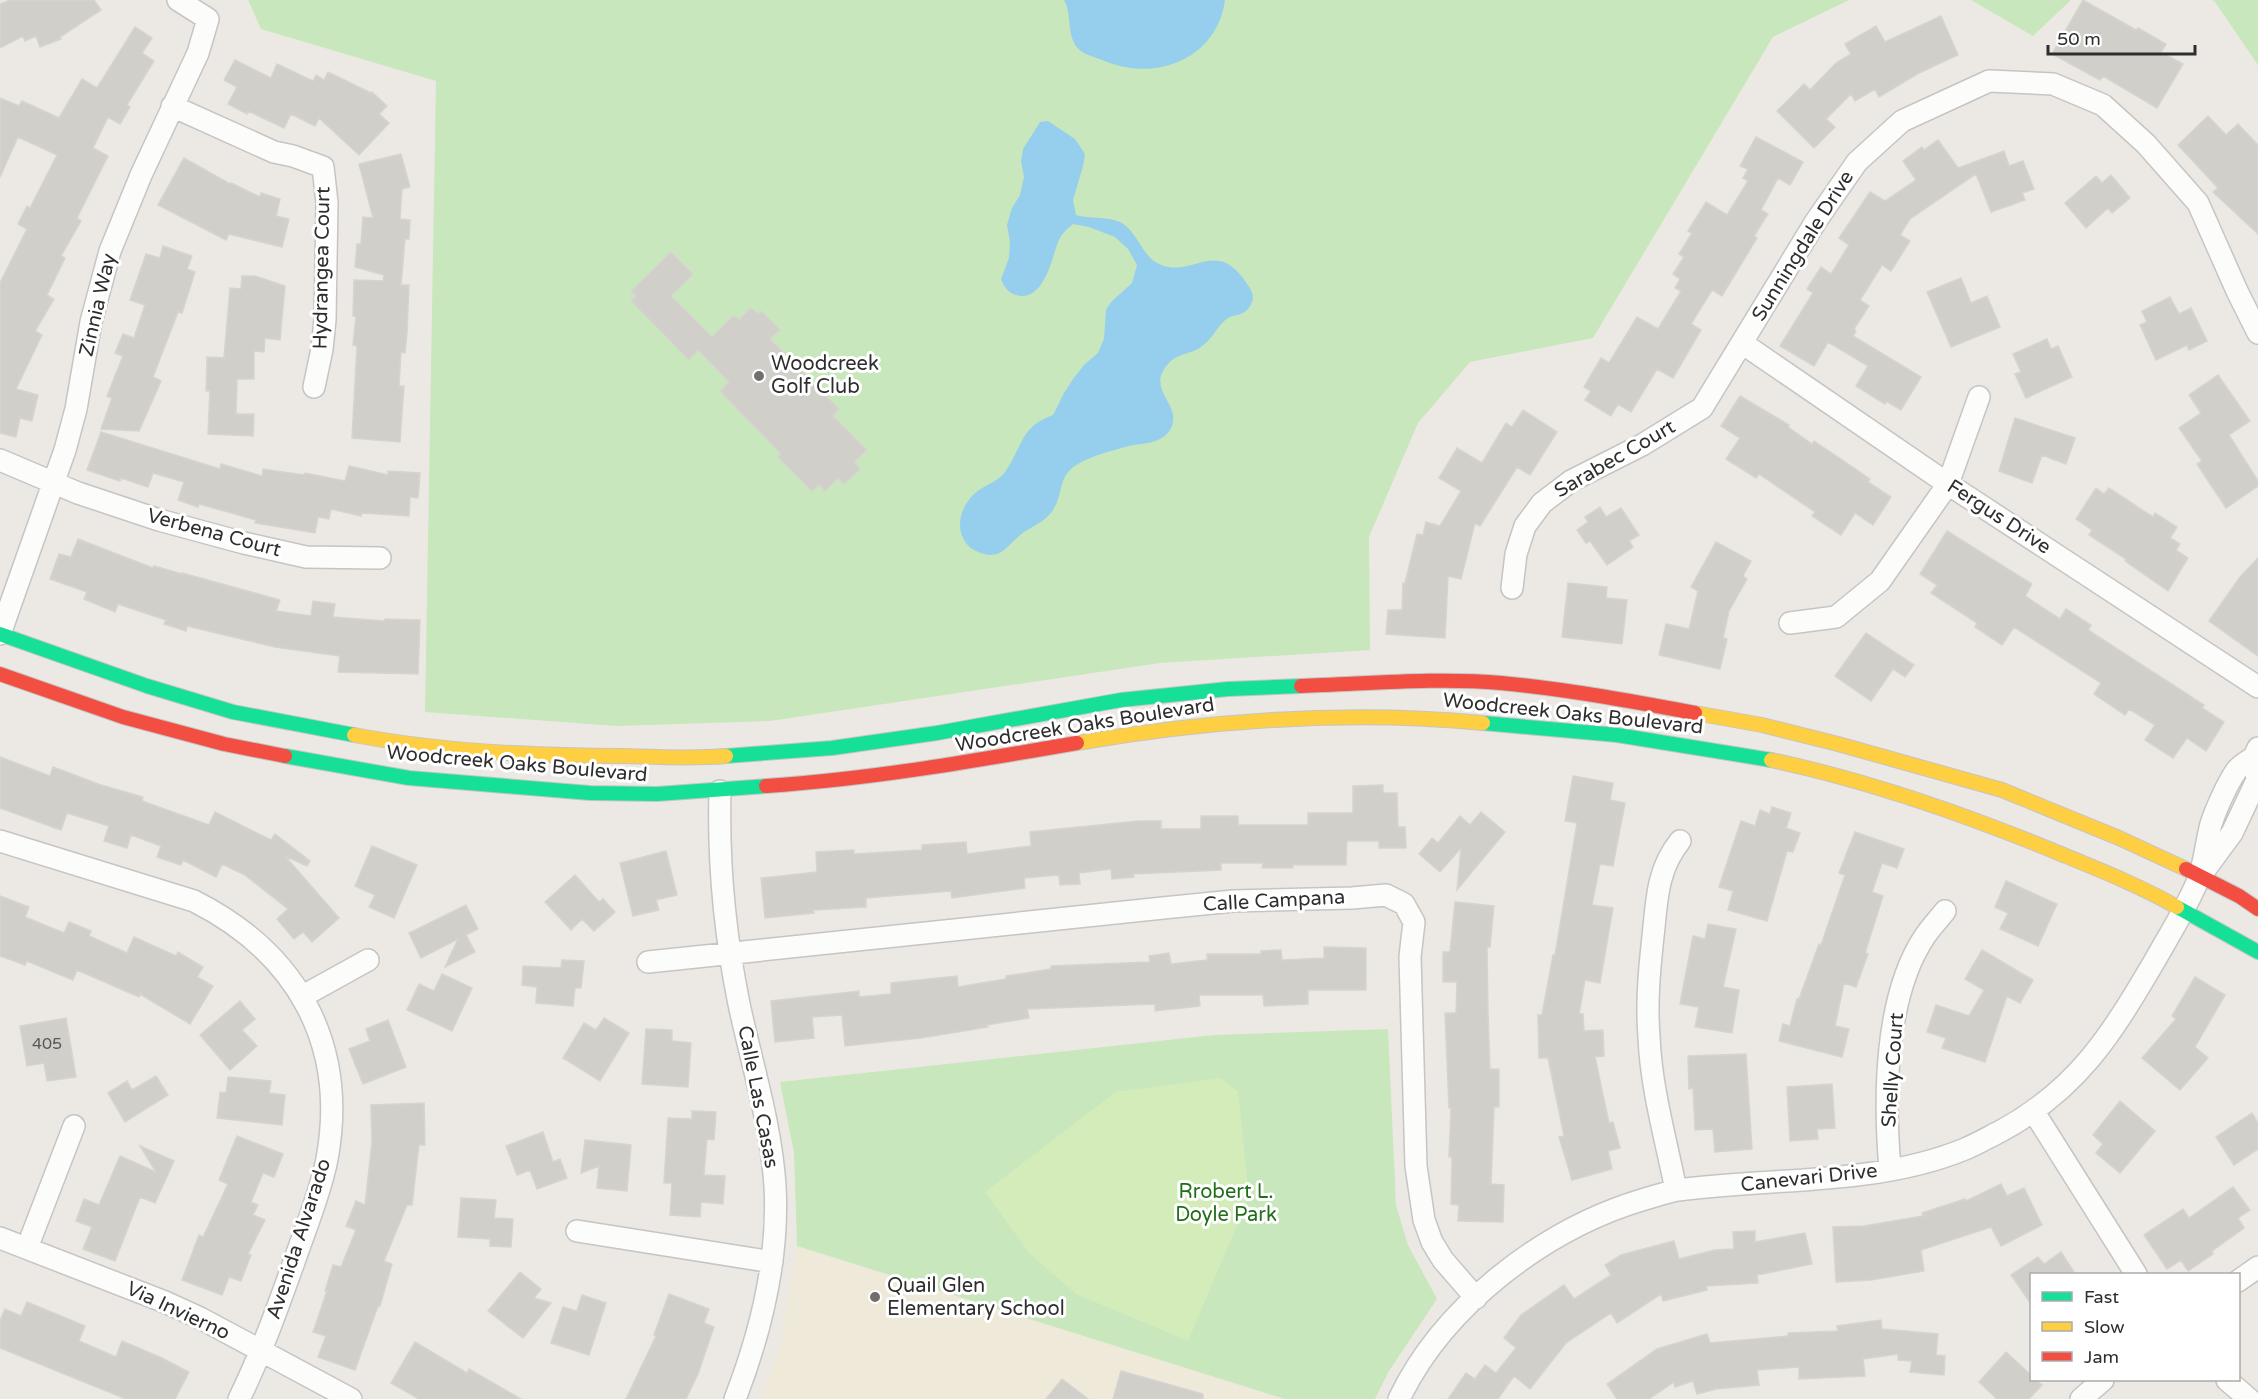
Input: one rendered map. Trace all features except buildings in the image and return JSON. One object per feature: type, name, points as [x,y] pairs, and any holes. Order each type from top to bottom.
[{"type":"main road","name":"Woodcreek Oaks Boulevard","points":[[0,634],[147,686],[233,712],[408,745],[566,756],[719,774],[837,781],[938,767],[1117,736],[1223,723],[1334,716],[1431,718],[1617,735],[1753,756],[1829,772],[1994,826],[2135,885],[2258,952]]},
{"type":"main road","name":"Woodcreek Oaks Boulevard","points":[[0,674],[123,717],[224,744],[313,762],[410,778],[657,795],[719,774],[832,748],[937,733],[1121,700],[1228,689],[1431,681],[1501,683],[1692,711],[1838,744],[2002,790],[2120,838],[2200,876],[2258,909]]},
{"type":"street","name":"Zinnia Way","points":[[0,634],[53,483],[76,409],[91,322],[110,251],[141,175],[198,53],[208,19],[178,0]]},
{"type":"street","name":"Sunningdale Drive","points":[[1742,343],[1816,221],[1857,162],[1902,121],[1989,81],[2053,84],[2103,105],[2146,144],[2198,203],[2258,333]]},
{"type":"street","name":"Hydrangea Court","points":[[172,106],[274,152],[323,167],[327,204],[325,320],[314,387]]},
{"type":"street","name":"Fergus Drive","points":[[1742,343],[1948,484],[2258,687]]},
{"type":"street","name":"Sarabec Court","points":[[1512,588],[1516,554],[1525,526],[1542,503],[1571,481],[1642,444],[1702,408],[1742,343]]},
{"type":"street","points":[[1790,623],[1836,617],[1880,581],[1948,484],[1979,397]]},
{"type":"street","name":"Verbena Court","points":[[0,460],[53,483],[159,520],[244,543],[306,557],[380,558]]},
{"type":"street","points":[[2200,876],[2212,822],[2221,802],[2237,769],[2256,753]]},
{"type":"street","points":[[2200,876],[2232,833],[2257,780],[2256,753]]},
{"type":"street","name":"Calle Las Casas","points":[[719,774],[720,828],[730,954],[771,1145],[775,1188],[772,1262],[756,1341],[735,1399]]},
{"type":"street","points":[[2221,802],[2242,812]]},
{"type":"street","name":"Avenida Alvarado","points":[[0,841],[195,901],[221,914],[266,949],[287,973],[303,996],[316,1024],[325,1054],[331,1091],[331,1127],[327,1160],[275,1315],[239,1399]]},
{"type":"street","points":[[1676,1190],[1654,1081],[1647,1004],[1662,869],[1670,853],[1680,841]]},
{"type":"street","name":"Canevari Drive","points":[[1399,1399],[1425,1355],[1476,1298],[1511,1268],[1563,1232],[1599,1214],[1676,1190],[1850,1175],[1930,1161],[1965,1149],[2034,1112],[2082,1070],[2107,1039],[2184,911],[2200,876]]},
{"type":"street","name":"Calle Campana","points":[[648,962],[1198,905],[1386,895],[1404,904],[1414,922],[1410,957],[1416,1166],[1424,1220],[1432,1242],[1443,1260],[1476,1298]]},
{"type":"street","name":"Shelly Court","points":[[1890,1169],[1888,1094],[1891,1044],[1897,1004],[1924,937],[1945,911]]},
{"type":"street","points":[[303,996],[368,960]]},
{"type":"street","points":[[2034,1112],[2135,1273]]},
{"type":"street","points":[[27,1248],[74,1126]]},
{"type":"street","points":[[577,1231],[772,1262]]},
{"type":"street","name":"Via Invierno","points":[[0,1238],[165,1302],[200,1318],[351,1399]]},
{"type":"street","points":[[2240,1280],[2258,1267]]},
{"type":"street","points":[[2081,1399],[2102,1381]]},
{"type":"street","points":[[2228,1381],[2249,1399]]},
{"type":"shaded area","name":"Quail Glen Elementary School","points":[[797,1246],[1285,1399],[760,1399],[780,1348]]},
{"type":"green space","points":[[248,0],[1849,0],[1773,37],[1593,338],[1470,362],[1418,423],[1369,537],[1370,650],[1160,663],[770,721],[616,726],[425,712],[436,81],[261,29]]},
{"type":"green space","points":[[1971,0],[2071,0],[2033,36]]},
{"type":"green space","points":[[2212,0],[2258,0],[2258,65],[2215,2]]},
{"type":"green space","name":"Rrobert L. Doyle Park","points":[[1388,1029],[1396,1205],[1408,1245],[1437,1299],[1389,1371],[1375,1399],[1285,1399],[797,1246],[794,1153],[780,1082],[1214,1035]]},
{"type":"green space","points":[[1220,1078],[1238,1091],[1249,1197],[1188,1341],[1076,1294],[1030,1254],[985,1192],[1116,1092]]},
{"type":"water","points":[[1064,0],[1225,0],[1220,21],[1210,38],[1196,51],[1180,61],[1162,67],[1142,69],[1122,66],[1081,51],[1071,34]]},
{"type":"water","points":[[1048,121],[1075,139],[1085,154],[1073,200],[1076,215],[1120,222],[1131,231],[1148,255],[1159,264],[1182,267],[1202,262],[1222,261],[1232,266],[1242,277],[1251,289],[1253,299],[1246,311],[1228,318],[1202,347],[1181,355],[1168,364],[1160,382],[1173,413],[1173,421],[1166,435],[1157,440],[1110,451],[1078,464],[1064,479],[1056,504],[1047,517],[997,554],[983,554],[968,545],[961,532],[960,519],[964,508],[975,493],[1003,475],[1028,431],[1034,425],[1053,415],[1073,379],[1098,353],[1104,339],[1106,310],[1111,302],[1132,283],[1137,265],[1128,249],[1115,237],[1089,227],[1073,224],[1059,239],[1042,284],[1036,290],[1029,295],[1021,296],[1011,293],[1004,286],[1001,279],[1009,258],[1010,242],[1007,225],[1012,208],[1020,195],[1024,177],[1021,161],[1023,149],[1040,122]]},
{"type":"traffic: fast","points":[[0,634],[147,686],[233,712],[354,735]]},
{"type":"traffic: fast","points":[[726,756],[832,748],[937,733],[1121,700],[1228,689],[1301,686]]},
{"type":"traffic: fast","points":[[1483,723],[1617,735],[1771,760]]},
{"type":"traffic: fast","points":[[285,756],[409,778],[590,793],[657,794],[766,786]]},
{"type":"traffic: fast","points":[[2177,907],[2258,952]]},
{"type":"traffic: slow","points":[[1695,713],[1762,725],[1838,744],[2002,790],[2119,838],[2186,869]]},
{"type":"traffic: slow","points":[[1077,743],[1178,728],[1279,720],[1381,717],[1483,723]]},
{"type":"traffic: slow","points":[[354,735],[455,749],[522,754],[675,758],[726,756]]},
{"type":"traffic: slow","points":[[1771,760],[1845,778],[1954,813],[2105,872],[2177,907]]},
{"type":"traffic: jam","points":[[0,674],[123,717],[224,744],[285,756]]},
{"type":"traffic: jam","points":[[1301,686],[1476,681],[1574,692],[1695,713]]},
{"type":"traffic: jam","points":[[766,786],[883,774],[1077,743]]},
{"type":"traffic: jam","points":[[2186,869],[2239,896],[2258,909]]},
{"type":"place","name":"Woodcreek Golf Club","points":[[759,376]]},
{"type":"place","name":"Quail Glen Elementary School","points":[[875,1297]]}]
